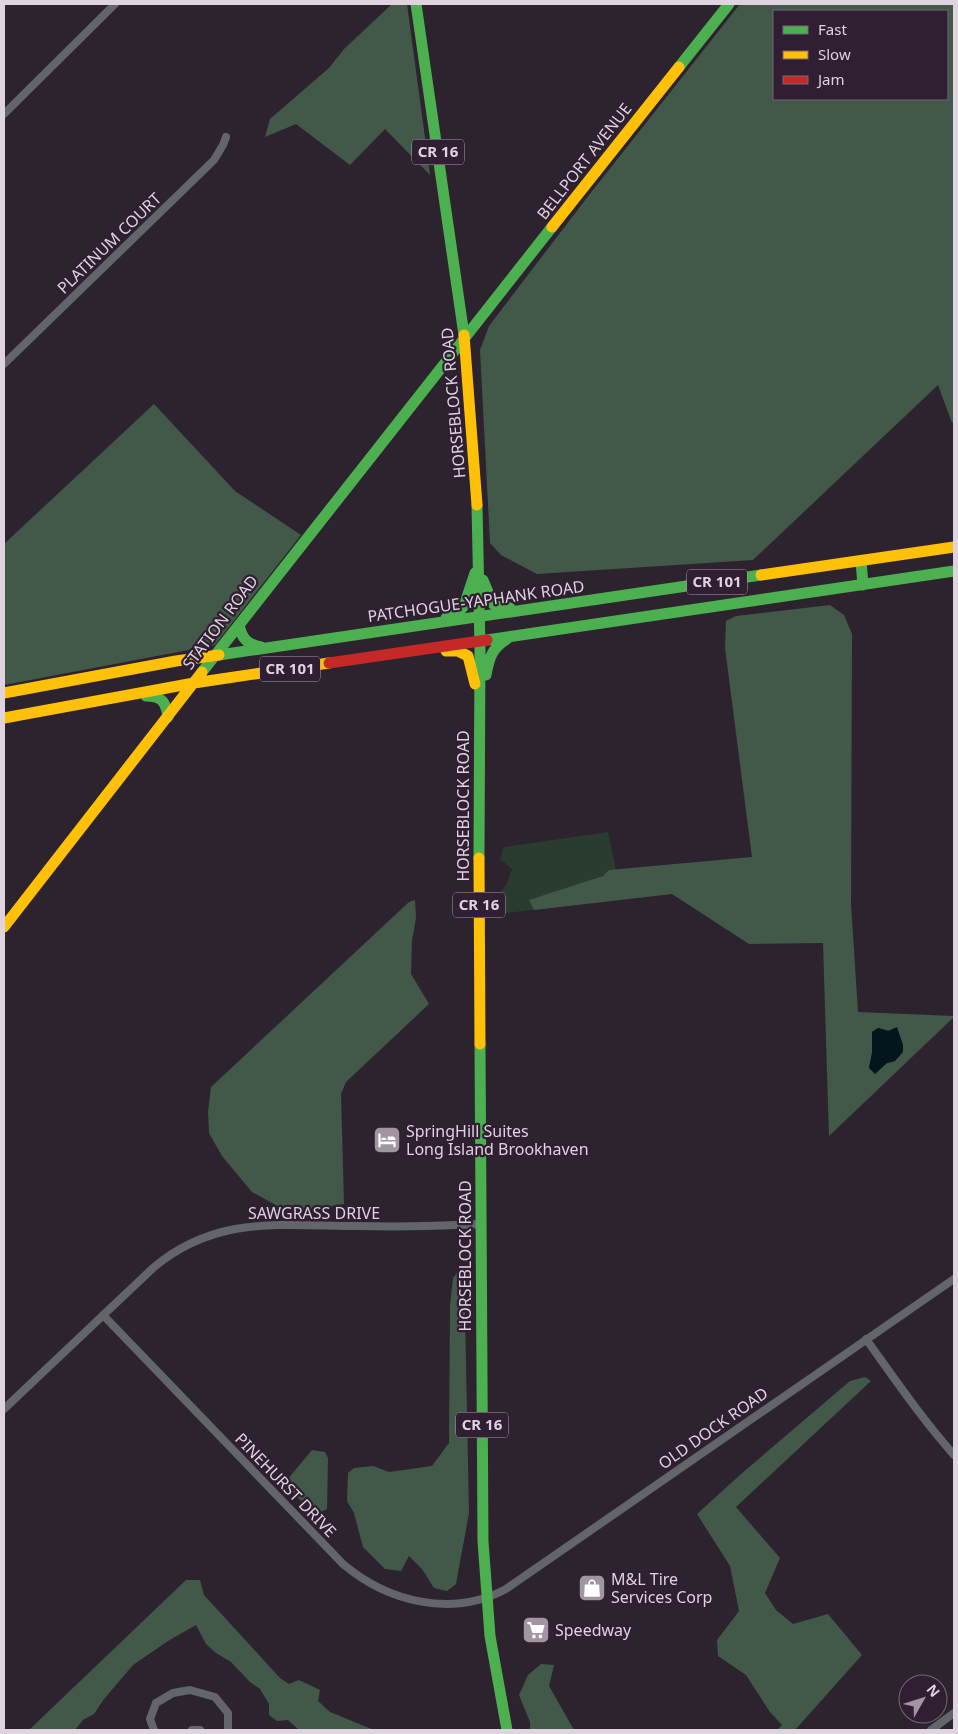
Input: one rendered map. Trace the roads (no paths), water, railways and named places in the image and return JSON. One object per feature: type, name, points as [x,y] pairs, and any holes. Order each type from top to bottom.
[{"type":"main road","name":"HORSEBLOCK ROAD","points":[[416,4],[465,338],[476,476],[480,641],[479,956],[482,1510],[486,1597],[497,1680],[507,1730]]},
{"type":"main road","name":"BELLPORT AVENUE","points":[[465,338],[729,4]]},
{"type":"main road","name":"STATION ROAD","points":[[4,927],[465,338]]},
{"type":"main road","name":"PATCHOGUE-YAPHANK ROAD","points":[[4,693],[125,670],[215,656],[954,546]]},
{"type":"main road","points":[[861,560],[863,585]]},
{"type":"main road","points":[[478,566],[490,601],[495,606],[538,608]]},
{"type":"main road","points":[[433,624],[462,610],[478,566]]},
{"type":"main road","name":"CR 101","points":[[4,718],[194,683],[954,571]]},
{"type":"main road","points":[[239,625],[241,636],[247,643],[268,648]]},
{"type":"main road","points":[[480,707],[492,650],[496,645],[511,636]]},
{"type":"main road","points":[[418,650],[458,651],[465,654],[470,660],[480,707]]},
{"type":"main road","points":[[113,697],[155,695],[165,702],[168,717]]},
{"type":"street","points":[[4,114],[115,4]]},
{"type":"street","name":"PLATINUM COURT","points":[[4,364],[214,160],[223,146],[226,137]]},
{"type":"street","name":"SAWGRASS DRIVE","points":[[4,1409],[153,1268],[174,1251],[202,1237],[247,1226],[481,1224]]},
{"type":"street","name":"OLD DOCK ROAD","points":[[486,1597],[506,1589],[954,1279]]},
{"type":"street","name":"PINEHURST DRIVE","points":[[103,1315],[328,1549],[353,1572],[373,1585],[408,1600],[445,1603],[486,1597]]},
{"type":"street","points":[[866,1339],[954,1455]]},
{"type":"street","points":[[154,1730],[150,1719],[156,1704],[173,1693],[190,1690],[215,1697],[228,1713],[228,1730]]},
{"type":"street","points":[[931,1730],[954,1713]]},
{"type":"street","points":[[192,1730],[200,1730]]},
{"type":"water","points":[[897,1027],[903,1045],[903,1052],[895,1061],[887,1063],[875,1074],[869,1068],[872,1053],[872,1032],[878,1028],[888,1031]]},
{"type":"place","name":"SpringHill Suites Long Island Brookhaven","points":[[387,1140]]},
{"type":"place","name":"M&L Tire Services Corp","points":[[592,1588]]},
{"type":"place","name":"Speedway","points":[[536,1630]]}]
